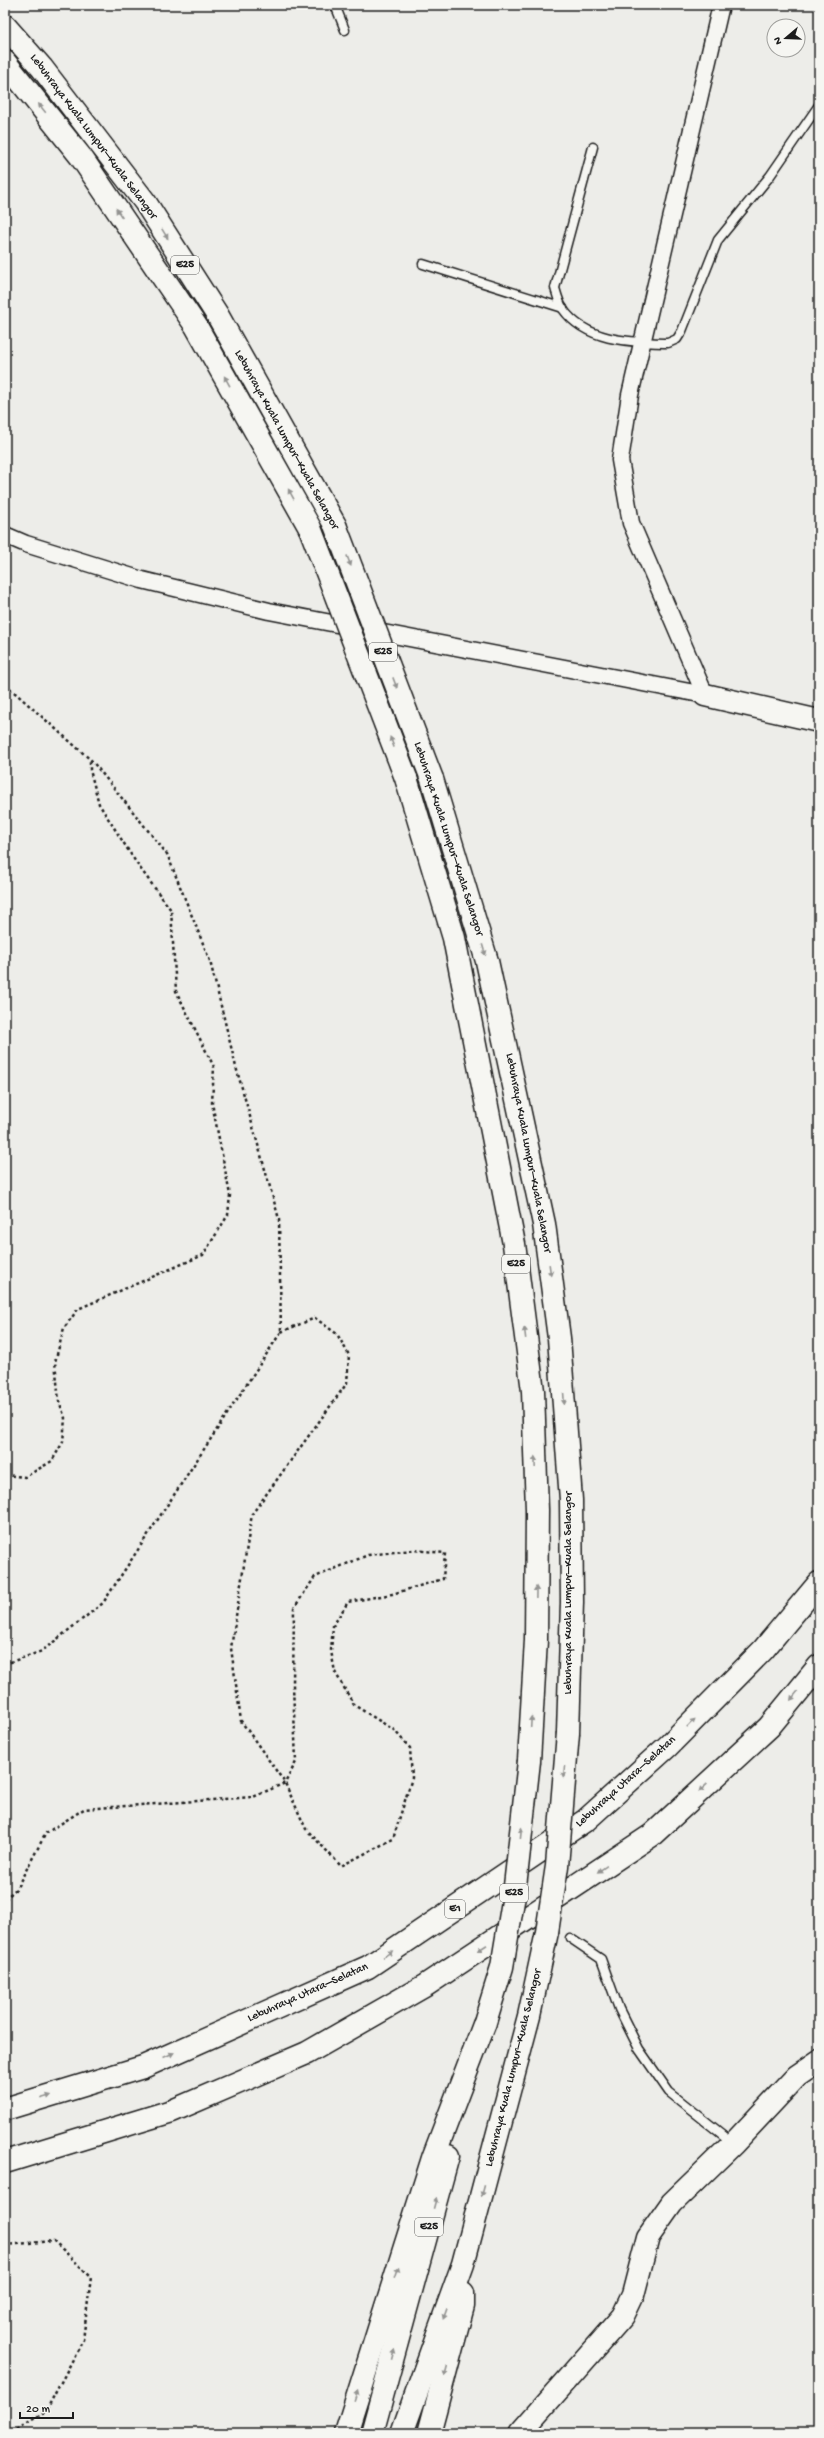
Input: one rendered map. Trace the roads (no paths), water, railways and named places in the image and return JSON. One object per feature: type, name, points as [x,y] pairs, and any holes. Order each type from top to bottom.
[{"type":"main road","name":"Lebuhraya Kuala Lumpur–Kuala Selangor","points":[[5,26],[42,68],[145,202],[218,316],[335,525],[432,779],[487,961],[544,1224],[559,1338],[571,1500],[572,1602],[568,1733],[557,1866],[530,2016],[463,2264],[402,2433]]},
{"type":"main road","name":"Lebuhraya Kuala Lumpur–Kuala Selangor","points":[[5,62],[81,157],[196,326],[310,528],[406,778],[454,938],[514,1244],[533,1391],[537,1517],[536,1640],[529,1761],[512,1909],[502,1967],[485,2022],[372,2433]]},
{"type":"main road","points":[[705,695],[819,721]]},
{"type":"main road","name":"Lebuhraya Utara–Selatan","points":[[5,2109],[143,2067],[368,1967],[586,1820],[668,1746],[758,1655],[819,1583]]},
{"type":"main road","points":[[5,2162],[172,2111],[307,2053],[426,1985],[652,1835],[769,1727],[819,1666]]},
{"type":"main road","points":[[346,2433],[432,2158],[485,2022]]},
{"type":"main road","points":[[520,2433],[623,2316],[632,2295],[648,2237],[672,2203],[734,2143],[797,2076],[819,2061]]},
{"type":"main road","points":[[429,2433],[463,2306],[463,2264]]},
{"type":"street","points":[[705,695],[631,523],[620,460],[630,394],[721,5]]},
{"type":"street","points":[[5,535],[26,544],[142,580],[269,612],[705,695]]},
{"type":"lane","points":[[336,5],[345,30]]},
{"type":"lane","points":[[593,147],[555,288],[562,308],[583,329],[610,338],[642,342],[668,343],[677,339],[718,240],[770,176],[819,105]]},
{"type":"lane","points":[[423,264],[562,308]]},
{"type":"lane","points":[[570,1938],[601,1959],[618,2009],[639,2050],[669,2092],[734,2143]]}]
